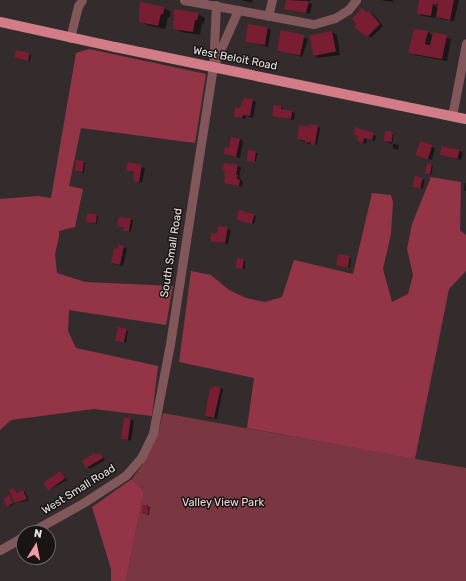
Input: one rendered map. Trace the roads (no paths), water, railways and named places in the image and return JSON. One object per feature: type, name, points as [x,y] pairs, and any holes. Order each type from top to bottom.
[{"type":"main road","name":"West Beloit Road","points":[[0,22],[70,38],[466,118]]},
{"type":"street","points":[[70,38],[78,6],[82,0]]},
{"type":"street","points":[[184,0],[303,23],[325,22],[335,18],[348,10],[356,0]]},
{"type":"street","points":[[268,16],[272,0]]},
{"type":"street","points":[[213,67],[216,5]]},
{"type":"street","points":[[213,67],[238,10]]},
{"type":"street","points":[[452,116],[466,47]]},
{"type":"street","name":"South Small Road","points":[[149,442],[157,418],[169,352],[213,67]]},
{"type":"street","name":"West Small Road","points":[[43,525],[115,483],[135,465],[149,442]]},
{"type":"street","points":[[0,550],[16,541]]},
{"type":"park label","name":"Valley View Park","points":[[223,503]]}]
